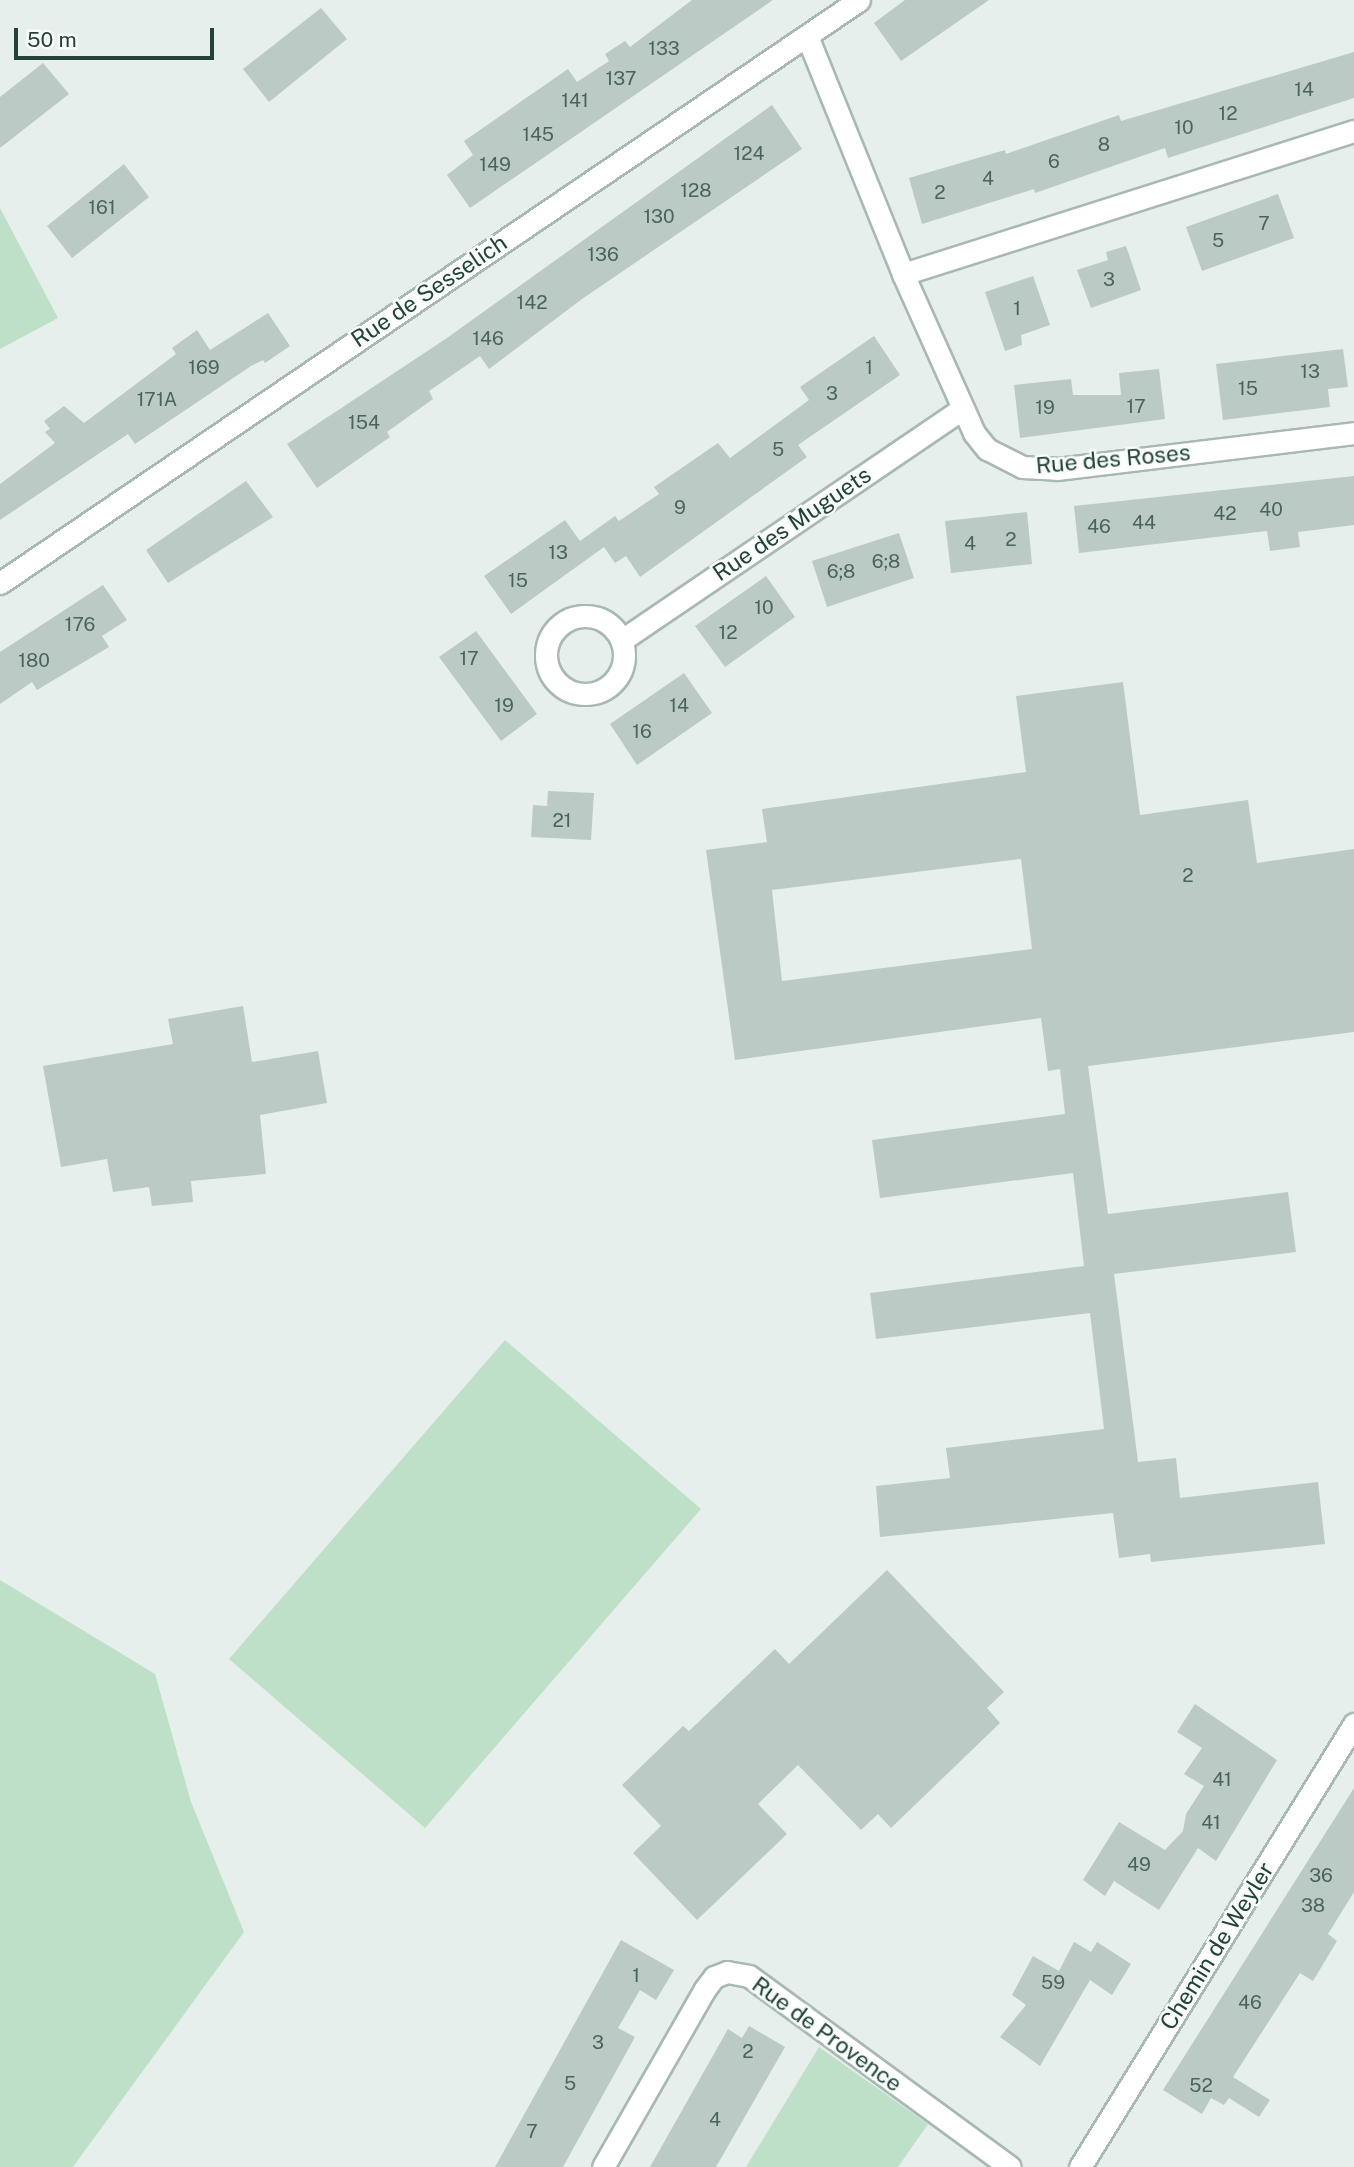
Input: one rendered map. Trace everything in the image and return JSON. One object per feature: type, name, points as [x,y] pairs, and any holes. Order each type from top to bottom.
[{"type":"street","name":"Rue de Sesselich","points":[[0,583],[859,0]]},
{"type":"street","name":"Rue des Roses","points":[[807,36],[903,274],[963,408],[987,449],[1022,467],[1057,469],[1354,433]]},
{"type":"street","points":[[903,274],[1354,131]]},
{"type":"street","name":"Rue des Muguets","points":[[622,640],[963,408]]},
{"type":"street","name":"Chemin de Weyler","points":[[1080,2167],[1354,1724]]},
{"type":"street","name":"Rue de Provence","points":[[603,2167],[705,1989],[714,1977],[727,1972],[749,1976],[1010,2167]]},
{"type":"green space","points":[[0,208],[58,318],[0,349]]},
{"type":"green space","points":[[505,1340],[701,1509],[425,1828],[229,1659]]},
{"type":"green space","points":[[0,1580],[155,1674],[191,1802],[244,1932],[73,2167],[0,2167]]},
{"type":"green space","points":[[819,2047],[928,2124],[898,2167],[746,2167]]},
{"type":"building","points":[[692,0],[773,0],[470,208],[447,175],[473,155],[464,141],[568,69],[577,82],[609,61],[605,54],[625,41],[630,47]]},
{"type":"building","points":[[905,0],[989,0],[901,61],[874,23]]},
{"type":"building","points":[[321,8],[347,39],[269,102],[243,69]]},
{"type":"building","points":[[1354,52],[1354,98],[1168,158],[1165,148],[1035,193],[1034,189],[922,224],[909,178],[1005,150],[1006,154],[1119,115],[1121,121]]},
{"type":"building","points":[[43,63],[69,94],[0,148],[0,97]]},
{"type":"building","points":[[772,105],[802,149],[582,299],[489,369],[480,356],[429,391],[433,399],[387,432],[390,437],[317,488],[287,444],[447,338]]},
{"type":"building","points":[[124,164],[149,197],[72,258],[47,226]]},
{"type":"building","points":[[1278,194],[1294,238],[1202,271],[1186,227]]},
{"type":"building","points":[[1126,246],[1141,290],[1091,308],[1077,270],[1108,260],[1106,252]]},
{"type":"building","points":[[1033,276],[1050,325],[1021,335],[1022,345],[1005,351],[985,292]]},
{"type":"building","points":[[268,313],[290,346],[265,363],[263,360],[251,366],[135,444],[128,434],[0,520],[0,484],[55,443],[45,432],[50,429],[44,421],[64,406],[84,423],[176,354],[172,348],[197,330],[210,350]]},
{"type":"building","points":[[874,336],[900,375],[798,445],[807,457],[640,577],[626,556],[615,563],[604,547],[511,614],[484,576],[565,520],[580,541],[615,516],[619,521],[659,494],[654,487],[718,443],[730,458],[809,400],[800,387]]},
{"type":"building","points":[[1343,349],[1348,387],[1328,389],[1330,407],[1223,420],[1216,364]]},
{"type":"building","points":[[1159,369],[1165,419],[1020,438],[1014,385],[1071,379],[1073,395],[1121,395],[1119,373]]},
{"type":"building","points":[[1354,476],[1354,525],[1298,532],[1300,547],[1270,551],[1267,531],[1079,553],[1074,506]]},
{"type":"building","points":[[246,481],[273,517],[168,583],[146,550]]},
{"type":"building","points":[[1027,512],[1032,564],[951,573],[945,521]]},
{"type":"building","points":[[899,533],[914,578],[827,607],[812,561]]},
{"type":"building","points":[[766,576],[795,617],[725,667],[695,626]]},
{"type":"building","points":[[103,585],[127,620],[102,636],[109,647],[37,690],[32,682],[0,704],[0,652]]},
{"type":"building","points":[[476,631],[537,714],[501,741],[439,657]]},
{"type":"building","points":[[684,673],[712,713],[637,765],[610,724]]},
{"type":"building","points":[[1123,682],[1140,815],[1248,800],[1257,863],[1354,849],[1354,1032],[1088,1066],[1108,1214],[1288,1192],[1296,1252],[1114,1274],[1138,1462],[1176,1458],[1180,1498],[1318,1482],[1325,1544],[1151,1562],[1150,1554],[1119,1558],[1113,1513],[880,1537],[876,1486],[950,1478],[946,1448],[1104,1429],[1090,1313],[876,1339],[870,1293],[1084,1266],[1073,1173],[880,1198],[872,1140],[1065,1114],[1060,1069],[1048,1071],[1041,1018],[735,1060],[706,850],[767,842],[762,809],[1026,772],[1016,696]],"holes":[[[1021,859],[1032,949],[782,981],[772,890]]]},
{"type":"building","points":[[548,791],[594,793],[591,840],[531,837],[533,805],[547,806]]},
{"type":"building","points":[[243,1006],[252,1062],[318,1051],[327,1103],[260,1115],[266,1174],[191,1181],[193,1202],[152,1206],[149,1187],[113,1192],[107,1159],[61,1167],[43,1066],[173,1044],[168,1019]]},
{"type":"building","points":[[887,1570],[1004,1692],[987,1708],[1000,1723],[891,1828],[878,1814],[861,1830],[798,1765],[758,1804],[787,1834],[697,1920],[633,1853],[661,1826],[622,1785],[683,1726],[689,1731],[775,1649],[789,1664]]},
{"type":"building","points":[[1195,1704],[1277,1760],[1216,1861],[1198,1848],[1159,1910],[1114,1881],[1105,1896],[1083,1880],[1119,1822],[1165,1850],[1183,1831],[1186,1814],[1204,1786],[1184,1774],[1202,1748],[1177,1732]]},
{"type":"building","points":[[1354,1788],[1354,1892],[1328,1934],[1337,1941],[1313,1981],[1300,1973],[1233,2077],[1270,2100],[1259,2117],[1229,2098],[1224,2105],[1211,2098],[1202,2114],[1163,2090]]},
{"type":"building","points":[[621,1940],[674,1970],[656,2000],[640,1990],[618,2028],[635,2037],[563,2167],[495,2167]]},
{"type":"building","points":[[1074,1942],[1091,1952],[1097,1942],[1131,1964],[1112,1995],[1090,1980],[1040,2066],[1000,2037],[1026,2005],[1012,1995],[1033,1956],[1059,1971]]},
{"type":"building","points":[[749,2026],[785,2047],[716,2167],[650,2167],[728,2029],[742,2038]]}]
